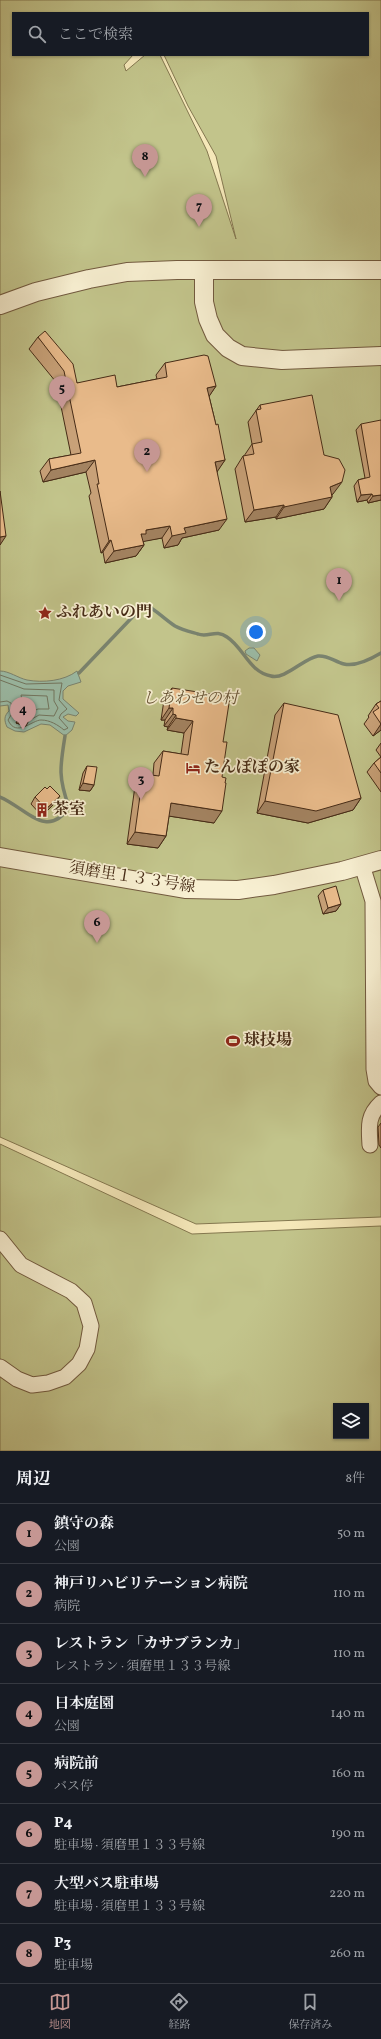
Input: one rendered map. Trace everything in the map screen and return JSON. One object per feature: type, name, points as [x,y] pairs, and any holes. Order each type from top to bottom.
[{"type":"street","points":[[0,305],[36,292],[88,279],[127,272],[204,270],[381,270]]},
{"type":"street","points":[[204,270],[204,302],[208,319],[215,335],[228,348],[242,356],[282,360],[381,356]]},
{"type":"street","name":"須磨里１３３号線","points":[[0,857],[186,889],[238,890],[274,886],[381,860]]},
{"type":"street","points":[[362,865],[373,901],[378,1066],[376,1081],[381,1087]]},
{"type":"street","points":[[370,1145],[369,1120],[374,1110],[381,1103]]},
{"type":"street","points":[[0,1239],[21,1265],[71,1291],[84,1303],[91,1326],[87,1349],[78,1364],[65,1377],[48,1383],[32,1385],[17,1379],[0,1366]]},
{"type":"green space","name":"しあわせの村","points":[[0,0],[381,0],[381,1217],[196,1224],[0,1137]],"holes":[[[12,12],[369,12],[369,56],[164,56],[188,106],[216,156],[236,239],[207,151],[160,56],[144,56],[126,71],[124,65],[132,56],[12,56]]]},
{"type":"green space","points":[[0,1144],[192,1234],[381,1226],[381,1451],[0,1451]]},
{"type":"water","points":[[249,648],[254,648],[260,655],[257,661],[246,654],[245,651]]},
{"type":"water","points":[[0,671],[7,672],[27,680],[40,681],[60,679],[77,671],[81,682],[68,686],[63,691],[63,699],[79,713],[76,716],[68,714],[63,717],[68,721],[75,722],[72,730],[65,736],[50,725],[41,724],[24,732],[15,731],[7,727],[5,718],[9,711],[8,705],[0,706]]},
{"type":"building","points":[[45,331],[73,364],[77,383],[115,375],[117,387],[167,377],[165,363],[204,355],[208,356],[216,386],[207,388],[216,425],[218,424],[225,460],[215,462],[227,519],[184,528],[186,533],[172,536],[170,526],[146,530],[146,534],[141,534],[144,545],[114,551],[111,540],[109,541],[97,484],[99,484],[95,460],[51,470],[49,459],[81,453],[64,371],[38,337]]},
{"type":"building","points":[[312,395],[324,455],[339,459],[345,470],[342,482],[330,487],[332,497],[284,507],[284,505],[254,510],[243,456],[254,454],[252,444],[262,442],[256,410],[261,409],[260,405]]},
{"type":"building","points":[[381,420],[381,495],[361,495],[358,480],[370,477],[361,424]]},
{"type":"building","points":[[0,491],[6,536],[0,537]]},
{"type":"building","points":[[172,688],[230,697],[223,742],[227,742],[222,777],[226,778],[226,783],[222,811],[171,803],[166,836],[135,832],[143,774],[159,776],[163,751],[188,755],[193,721],[176,718],[176,715],[173,714],[173,708],[169,708]]},
{"type":"building","points":[[381,701],[381,724],[373,712],[379,708],[376,704]]},
{"type":"building","points":[[284,703],[338,715],[361,798],[316,811],[265,801]]},
{"type":"building","points":[[21,710],[30,713],[28,722],[19,720]]},
{"type":"building","points":[[381,757],[381,773],[374,763]]},
{"type":"building","points":[[87,766],[97,767],[94,785],[83,783]]},
{"type":"building","points":[[50,786],[60,796],[46,809],[35,797],[45,787],[47,789]]},
{"type":"building","points":[[336,886],[341,904],[328,908],[323,890]]},
{"type":"waterway","points":[[79,673],[141,608],[148,606],[181,629],[202,635],[219,634],[227,637],[238,647],[257,670],[263,674],[271,676],[282,675],[318,656],[349,665],[363,662],[381,653]]},
{"type":"waterway","points":[[0,797],[27,814],[44,821],[52,821],[61,817],[69,807],[65,797],[61,772],[65,736]]},
{"type":"place","name":"P3","points":[[145,177]]},
{"type":"place","name":"大型バス駐車場","points":[[199,227]]},
{"type":"place","name":"病院前","points":[[62,409]]},
{"type":"place","name":"神戸リハビリテーション病院","points":[[147,472]]},
{"type":"place","name":"鎮守の森","points":[[339,601]]},
{"type":"place","name":"ふれあいの門","points":[[45,613]]},
{"type":"place","name":"日本庭園","points":[[23,730]]},
{"type":"place","name":"たんぽぽの家","points":[[193,768]]},
{"type":"place","name":"レストラン「カサブランカ」","points":[[141,800]]},
{"type":"place","name":"茶室","points":[[42,810]]},
{"type":"place","name":"P4","points":[[97,943]]},
{"type":"place","name":"球技場","points":[[233,1041]]}]
